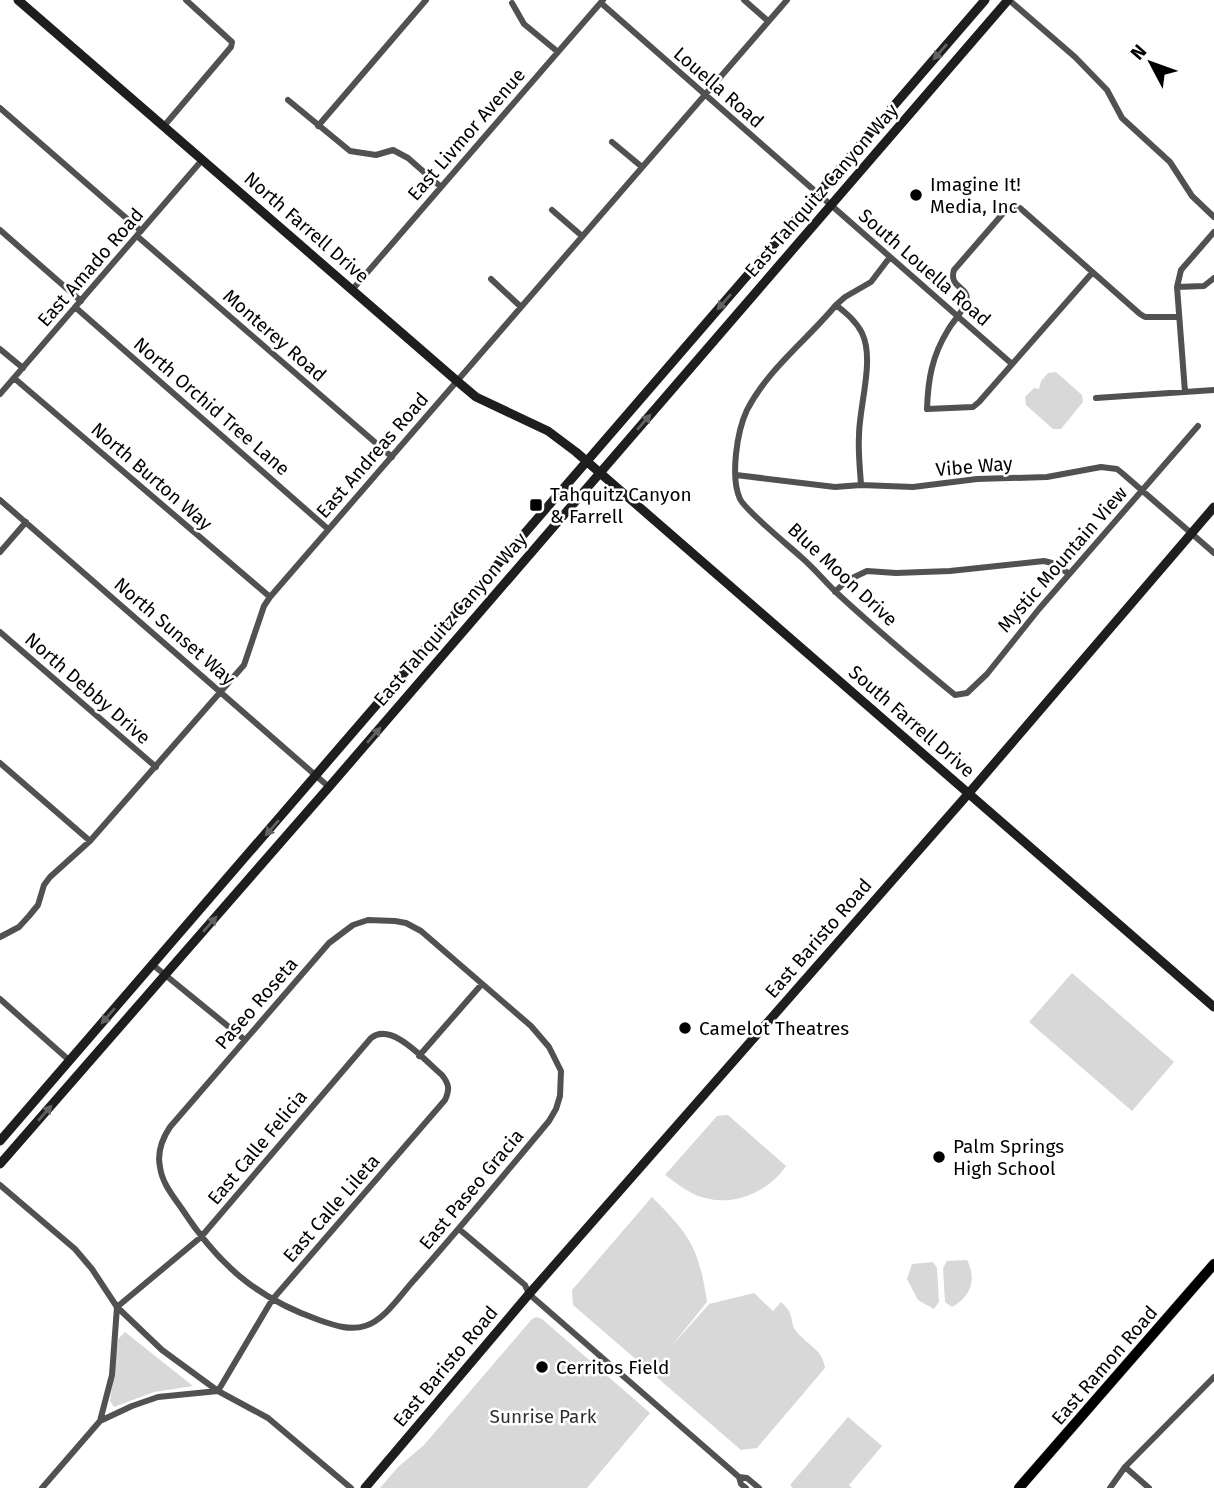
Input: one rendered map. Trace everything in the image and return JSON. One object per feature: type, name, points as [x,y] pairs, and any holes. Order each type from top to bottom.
[{"type":"main road","name":"North Farrell Drive","points":[[18,0],[457,381],[489,404],[548,431],[587,462]]},
{"type":"main road","name":"East Tahquitz Canyon Way","points":[[0,1141],[985,0]]},
{"type":"main road","name":"East Tahquitz Canyon Way","points":[[0,1164],[1008,0]]},
{"type":"main road","name":"South Farrell Drive","points":[[587,462],[1214,1007]]},
{"type":"main road","name":"East Baristo Road","points":[[365,1488],[529,1294],[969,793],[1214,507]]},
{"type":"main road","name":"East Ramon Road","points":[[1019,1488],[1214,1265]]},
{"type":"street","points":[[164,126],[231,47],[232,42],[186,0]]},
{"type":"street","points":[[318,126],[426,0]]},
{"type":"street","points":[[744,0],[768,21]]},
{"type":"street","name":"East Andreas Road","points":[[1,934],[29,916],[38,905],[44,885],[50,877],[90,841],[244,666],[264,606],[270,597],[787,0]]},
{"type":"street","points":[[1008,0],[1075,57],[1107,90],[1122,118],[1170,162],[1192,196],[1214,217]]},
{"type":"street","name":"Louella Road","points":[[602,2],[817,194]]},
{"type":"street","name":"East Livmor Avenue","points":[[352,290],[602,2]]},
{"type":"street","points":[[512,3],[524,24],[558,52]]},
{"type":"street","points":[[288,100],[350,151],[376,155],[393,150],[408,158],[441,187]]},
{"type":"street","name":"Monterey Road","points":[[0,108],[392,457]]},
{"type":"street","points":[[612,142],[642,167]]},
{"type":"street","name":"East Amado Road","points":[[0,394],[203,159]]},
{"type":"street","name":"South Louella Road","points":[[817,194],[1013,364]]},
{"type":"street","points":[[1092,273],[973,407],[927,409],[929,376],[942,342],[966,305],[965,292],[954,283],[954,270],[1006,210],[1012,207],[1020,208],[1145,317],[1179,317]]},
{"type":"street","points":[[552,211],[582,236]]},
{"type":"street","points":[[0,230],[81,301]]},
{"type":"street","points":[[1185,392],[1177,287],[1181,270],[1214,232]]},
{"type":"street","points":[[736,475],[740,429],[748,409],[782,362],[836,305],[871,282],[890,257]]},
{"type":"street","points":[[1177,287],[1203,286],[1214,278]]},
{"type":"street","points":[[491,279],[522,307]]},
{"type":"street","points":[[836,305],[853,319],[863,334],[866,346],[859,436],[861,485]]},
{"type":"street","name":"North Orchid Tree Lane","points":[[75,307],[328,529]]},
{"type":"street","points":[[0,349],[23,368]]},
{"type":"street","name":"North Burton Way","points":[[14,378],[270,597]]},
{"type":"street","points":[[1096,398],[1214,390]]},
{"type":"street","name":"Mystic Mountain View","points":[[944,686],[955,695],[967,693],[976,685],[1198,426]]},
{"type":"street","name":"Vibe Way","points":[[736,475],[835,487],[912,487],[977,479],[1047,477],[1101,467],[1117,469],[1214,553]]},
{"type":"street","name":"Blue Moon Drive","points":[[736,475],[740,499],[817,571],[835,592],[944,686]]},
{"type":"street","name":"North Sunset Way","points":[[0,500],[329,787]]},
{"type":"street","points":[[0,552],[26,522]]},
{"type":"street","points":[[835,592],[846,581],[867,571],[950,571],[1044,561],[1056,564],[1069,575]]},
{"type":"street","name":"North Debby Drive","points":[[0,632],[156,767]]},
{"type":"street","points":[[0,763],[90,841]]},
{"type":"street","name":"Paseo Roseta","points":[[272,1300],[239,1277],[201,1237],[167,1186],[159,1154],[162,1141],[170,1127],[329,943],[353,925],[368,920],[406,923],[421,931],[481,985]]},
{"type":"street","points":[[153,965],[245,1040]]},
{"type":"street","points":[[419,1056],[481,985]]},
{"type":"street","name":"East Paseo Gracia","points":[[272,1300],[334,1325],[364,1327],[384,1313],[459,1229],[549,1121],[556,1109],[561,1070],[549,1047],[531,1026],[481,985]]},
{"type":"street","points":[[0,999],[70,1061]]},
{"type":"street","name":"East Calle Felicia","points":[[117,1307],[201,1237],[370,1038],[376,1034],[389,1033],[419,1056]]},
{"type":"street","name":"East Calle Lileta","points":[[218,1391],[272,1300],[445,1100],[449,1091],[448,1083],[419,1056]]},
{"type":"street","points":[[0,1185],[75,1248],[117,1307],[162,1350],[218,1391],[268,1418],[351,1488]]},
{"type":"street","points":[[459,1229],[525,1285],[529,1294],[739,1477],[746,1488]]},
{"type":"street","points":[[100,1421],[112,1375],[117,1307]]},
{"type":"street","points":[[1110,1488],[1125,1467],[1214,1377]]},
{"type":"street","points":[[42,1488],[100,1421],[158,1397],[218,1391]]},
{"type":"street","points":[[1125,1467],[1149,1488]]},
{"type":"street","points":[[739,1477],[747,1478],[759,1488]]},
{"type":"green space","points":[[1056,372],[1082,395],[1083,402],[1061,429],[1053,429],[1026,405],[1025,397],[1034,388],[1039,389],[1041,381],[1048,373]]},
{"type":"green space","points":[[1072,973],[1174,1062],[1132,1111],[1029,1022]]},
{"type":"green space","points":[[728,1115],[786,1166],[779,1175],[752,1194],[720,1200],[709,1199],[686,1190],[665,1175],[717,1116]]},
{"type":"green space","points":[[652,1197],[676,1222],[691,1244],[700,1268],[707,1302],[670,1348],[709,1304],[754,1293],[773,1311],[781,1302],[789,1311],[794,1328],[821,1356],[825,1368],[757,1448],[741,1450],[573,1305],[572,1290]]},
{"type":"green space","points":[[967,1260],[972,1281],[968,1293],[952,1307],[945,1302],[943,1268],[947,1261]]},
{"type":"green space","points":[[933,1262],[937,1268],[939,1302],[934,1309],[918,1300],[907,1279],[912,1264]]},
{"type":"green space","name":"Sunrise Park","points":[[536,1317],[542,1319],[650,1413],[587,1488],[380,1488],[398,1467],[424,1445]]},
{"type":"green space","points":[[125,1332],[193,1386],[154,1392],[114,1407],[110,1401],[118,1339]]},
{"type":"green space","points":[[848,1417],[882,1446],[849,1485],[852,1488],[793,1488],[790,1485]]},
{"type":"place","name":"Imagine It! Media, Inc","points":[[916,195]]},
{"type":"place","name":"Tahquitz Canyon & Farrell","points":[[536,505]]},
{"type":"place","name":"Camelot Theatres","points":[[685,1028]]},
{"type":"place","name":"Palm Springs High School","points":[[939,1157]]},
{"type":"place","name":"Cerritos Field","points":[[542,1367]]}]
